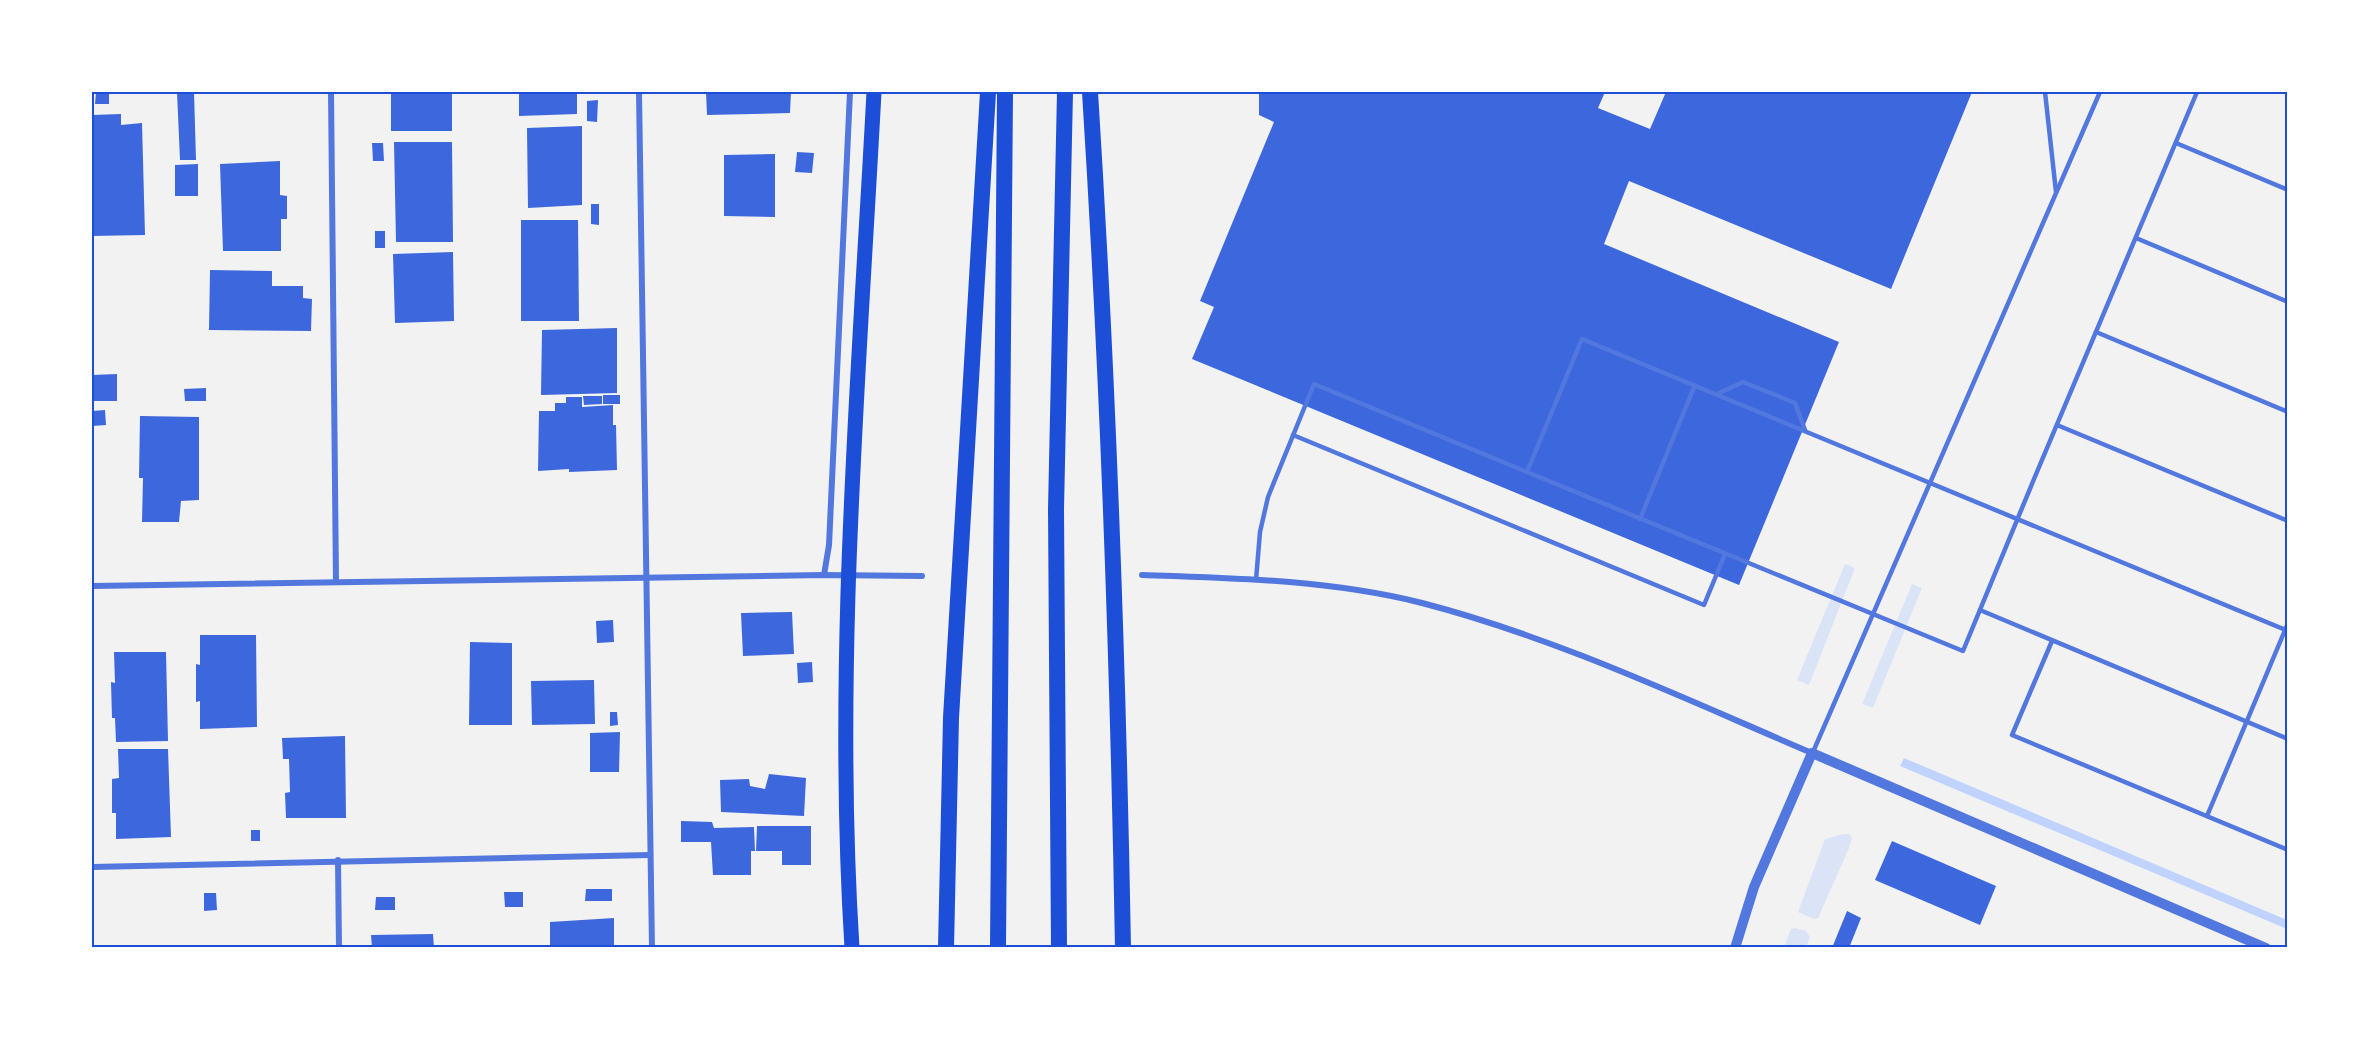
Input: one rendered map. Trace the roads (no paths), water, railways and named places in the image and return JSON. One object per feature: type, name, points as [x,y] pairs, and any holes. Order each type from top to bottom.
[{"type":"highway","points":[[946,948],[951,718],[988,92]]},
{"type":"highway","points":[[998,948],[1005,92]]},
{"type":"highway","points":[[1059,948],[1056,509],[1065,92]]},
{"type":"highway","points":[[1090,92],[1100,240],[1114,543],[1123,948]]},
{"type":"main road","points":[[852,948],[846,730],[848,576],[874,92]]},
{"type":"street","points":[[331,92],[336,582]]},
{"type":"street","points":[[639,92],[652,948]]},
{"type":"street","points":[[824,575],[829,545],[850,92]]},
{"type":"street","points":[[1142,575],[1256,580],[1354,590],[1420,603],[1549,642],[2266,948]]},
{"type":"street","points":[[92,586],[646,577],[922,576]]},
{"type":"street","points":[[1735,948],[1754,887],[1812,753]]},
{"type":"street","points":[[92,867],[650,855]]},
{"type":"street","points":[[338,860],[339,948]]},
{"type":"lane","points":[[2045,92],[2056,195]]},
{"type":"lane","points":[[1812,753],[2100,92]]},
{"type":"lane","points":[[1256,580],[1263,515],[1314,384],[1963,651],[2197,92]]},
{"type":"lane","points":[[2176,143],[2288,190]]},
{"type":"lane","points":[[2136,238],[2288,302]]},
{"type":"lane","points":[[2096,332],[2288,412]]},
{"type":"lane","points":[[1527,472],[1582,339],[1932,481],[2286,630]]},
{"type":"lane","points":[[1717,394],[1743,382],[1795,403],[1805,431]]},
{"type":"lane","points":[[1640,519],[1695,385]]},
{"type":"lane","points":[[2057,425],[2288,521]]},
{"type":"lane","points":[[1293,435],[1704,605],[1725,554]]},
{"type":"lane","points":[[1980,610],[2288,739]]},
{"type":"lane","points":[[2206,816],[2288,623]]},
{"type":"lane","points":[[2052,641],[2012,735],[2288,850]]},
{"type":"water","points":[[1904,758],[2287,920],[2287,929],[1900,766]]}]
